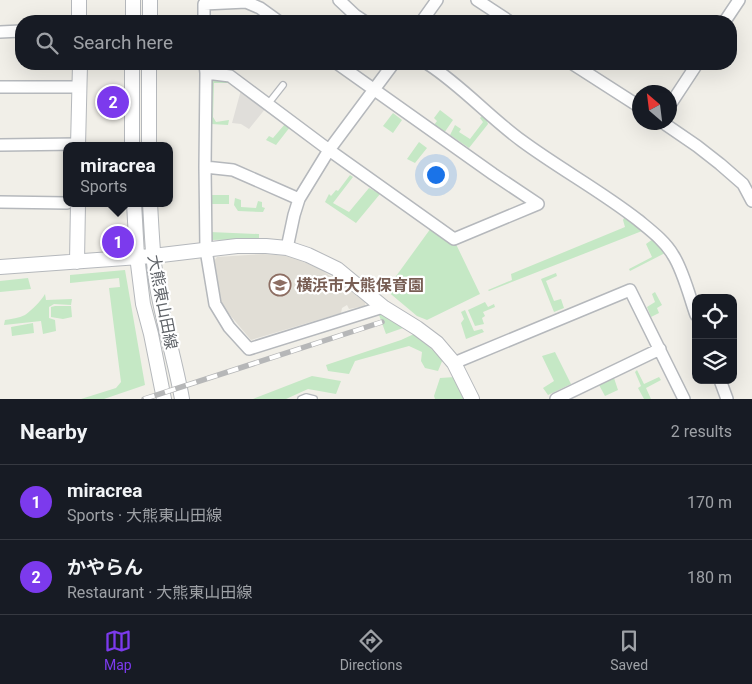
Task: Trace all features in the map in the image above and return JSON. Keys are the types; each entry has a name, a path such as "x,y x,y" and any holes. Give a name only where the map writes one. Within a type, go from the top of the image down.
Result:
{"street":[{"path":"79,0 79,15"},
{"path":"132,15 133,0"},
{"path":"150,0 150,15"},
{"path":"339,0 355,15"},
{"path":"426,15 437,0"},
{"path":"477,0 500,15"},
{"path":"729,15 740,0"},
{"path":"204,15 204,4 246,2 270,15"},
{"path":"0,32 15,31"},
{"path":"78,142 80,70"},
{"path":"132,70 132,142"},
{"path":"148,142 149,70"},
{"path":"206,70 206,250 215,304 229,327 249,348 383,307"},
{"path":"212,70 230,76 454,239 538,204 346,70"},
{"path":"287,248 299,199 330,150 389,70"},
{"path":"436,70 463,90 521,141 617,203 650,230 674,255 692,303"},
{"path":"582,70 632,102"},
{"path":"677,94 693,70"},
{"path":"0,87 80,87"},
{"path":"674,130 747,182 752,201"},
{"path":"0,145 63,145"},
{"path":"206,167 233,170 299,199"},
{"path":"0,202 63,203"},
{"path":"77,262 78,207"},
{"name":"大熊東山田線","path":"134,207 137,256 144,304 164,399"},
{"name":"大熊東山田線","path":"150,207 153,256 160,301 182,399"},
{"path":"0,267 153,256 237,246 287,248 337,268 383,307 437,342 454,363 472,399"},
{"path":"454,363 630,290 684,399"},
{"path":"556,399 660,349"},
{"path":"721,384 727,399"}],"lane":[{"path":"268,104 283,85"},
{"path":"301,399 306,396 314,399"}],"shaded area":[{"path":"241,90 266,108 249,129 241,124 232,123"},
{"name":"横浜市大熊保育園","path":"263,254 290,256 320,269 366,300 365,306 349,309 347,305 342,308 341,313 251,340 219,302 214,261 217,257"}],"green space":[{"path":"215,78 225,78 230,83 214,83 213,117 216,122 229,120 228,125 211,124 210,82"},
{"path":"440,110 453,120 444,133 434,125 437,121 434,118"},
{"path":"393,113 402,120 393,133 383,126"},
{"path":"482,116 486,118 488,124 469,148 450,135 455,125 461,129 459,132 470,139 483,122 480,118"},
{"path":"285,124 290,127 276,145 266,140 269,136 273,138"},
{"path":"419,142 427,148 415,163 407,159"},
{"path":"350,175 353,177 333,203 349,212 369,188 380,194 356,223 325,202 329,194 331,196 336,190 338,191"},
{"path":"211,195 229,195 229,204 211,204"},
{"path":"235,198 241,200 241,207 256,208 258,201 262,202 262,207 265,208 263,212 238,211 234,205"},
{"path":"625,216 638,224 642,231 488,290 512,280 511,274 625,227 623,220"},
{"path":"431,228 455,242 480,294 427,320 417,316 386,290"},
{"path":"210,232 259,234 259,239 210,240"},
{"path":"653,239 667,252 630,271 629,269 652,257 646,244"},
{"path":"125,270 145,385 104,399 81,399 116,388 121,382 109,288 120,287 119,278 70,283 70,275"},
{"path":"556,273 557,276 546,281 554,301 561,299 564,308 554,312 541,279"},
{"path":"28,278 31,289 0,292 0,281"},
{"path":"655,292 662,305 657,308 659,313 651,317 647,307 655,302 652,294"},
{"path":"45,294 46,300 72,299 71,305 54,304 49,307 49,318 55,320 56,331 43,334 41,321 4,325 5,320 25,315"},
{"path":"485,302 488,307 494,304 495,307 483,312 485,316 482,318 484,324 475,326 468,310"},
{"path":"71,306 72,317 63,319 51,317 51,307"},
{"path":"465,310 474,331 482,329 484,332 466,339 461,323 464,319 461,312"},
{"path":"385,313 403,328 386,334 379,315"},
{"path":"33,323 34,333 12,336 11,327"},
{"path":"414,334 443,359 438,371 425,368 421,361 422,352 409,346 355,361 349,374 328,371 326,365"},
{"path":"555,352 571,384 548,395 543,388 554,381 542,356"},
{"path":"637,370 644,384 659,377 661,380 646,388 651,399 644,399 638,388 641,386 635,372"},
{"path":"312,376 341,381 336,394 308,389 286,399 253,399"},
{"path":"455,377 466,399 435,399 434,396 440,378"},
{"path":"614,378 618,390 605,396 599,385"}],"railway":[{"path":"144,399 382,322"}],"place":[{"name":"かやらん","path":"113,102"},
{"name":"miracrea","path":"118,242"},
{"name":"横浜市大熊保育園","path":"280,285"}]}
